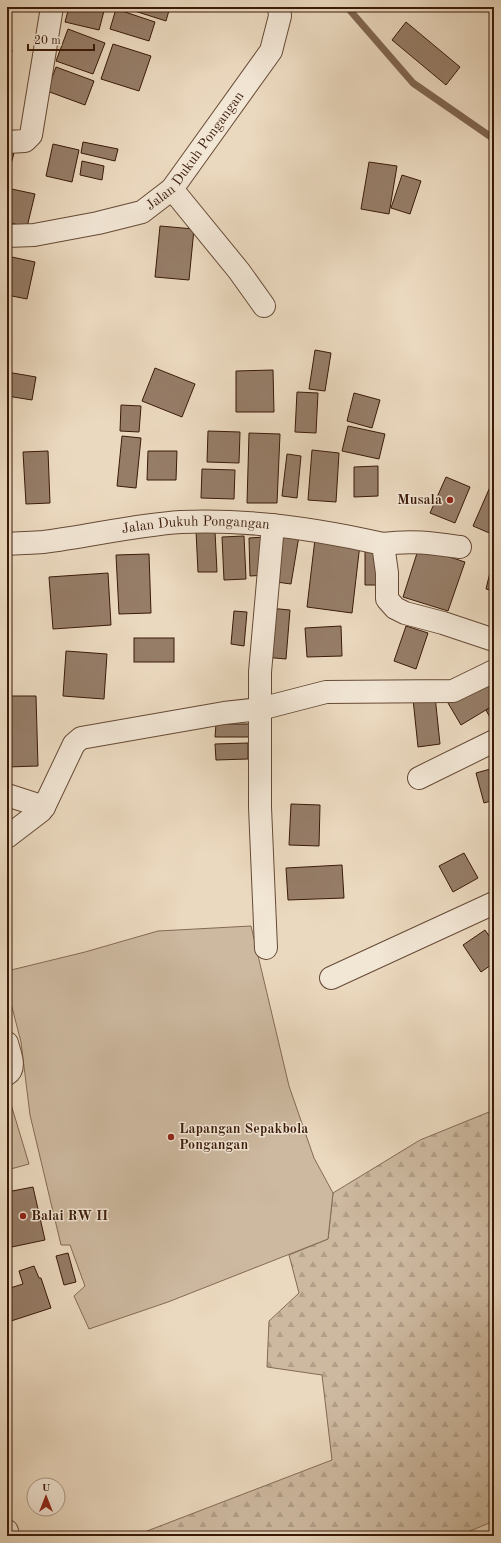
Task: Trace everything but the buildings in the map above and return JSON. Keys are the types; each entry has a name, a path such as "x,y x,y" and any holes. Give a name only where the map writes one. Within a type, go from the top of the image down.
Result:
{"street":[{"path":"7,142 25,141 31,135 52,7"},
{"name":"Jalan Dukuh Pongangan","path":"7,236 34,235 98,223 142,212 172,189 272,51 280,16 279,7"},
{"path":"172,189 239,271 264,306"},
{"name":"Jalan Dukuh Pongangan","path":"7,544 44,542 126,528 182,522 273,525 348,536 383,544 405,541 460,547"},
{"path":"266,948 260,807 260,672 273,525"},
{"path":"383,544 387,573 387,599 395,608 405,613 443,623 494,640"},
{"path":"7,837 41,811 44,807 74,744 81,738 260,708 326,692 452,691 494,671"},
{"path":"418,778 494,741"},
{"path":"7,795 44,807"},
{"path":"331,978 494,903"},
{"path":"7,1043 12,1068 11,1072 7,1074"},
{"path":"7,1531 8,1536"}],"green space":[{"name":"Lapangan Sepakbola Pongangan","path":"251,926 289,1086 314,1158 333,1193 328,1239 168,1302 89,1329 74,1296 85,1286 70,1245 61,1245 30,1115 21,1042 7,988 7,971 85,952 158,931"},
{"path":"7,1091 29,1164 7,1170"},
{"path":"494,1110 494,1521 458,1536 134,1536 332,1460 322,1375 267,1367 269,1321 299,1293 289,1255 328,1239 333,1193 420,1140"}],"waterway":[{"path":"347,7 413,83 494,139"}],"place":[{"name":"Musala","path":"450,500"},
{"name":"Lapangan Sepakbola Pongangan","path":"171,1137"},
{"name":"Balai RW II","path":"23,1216"}]}
